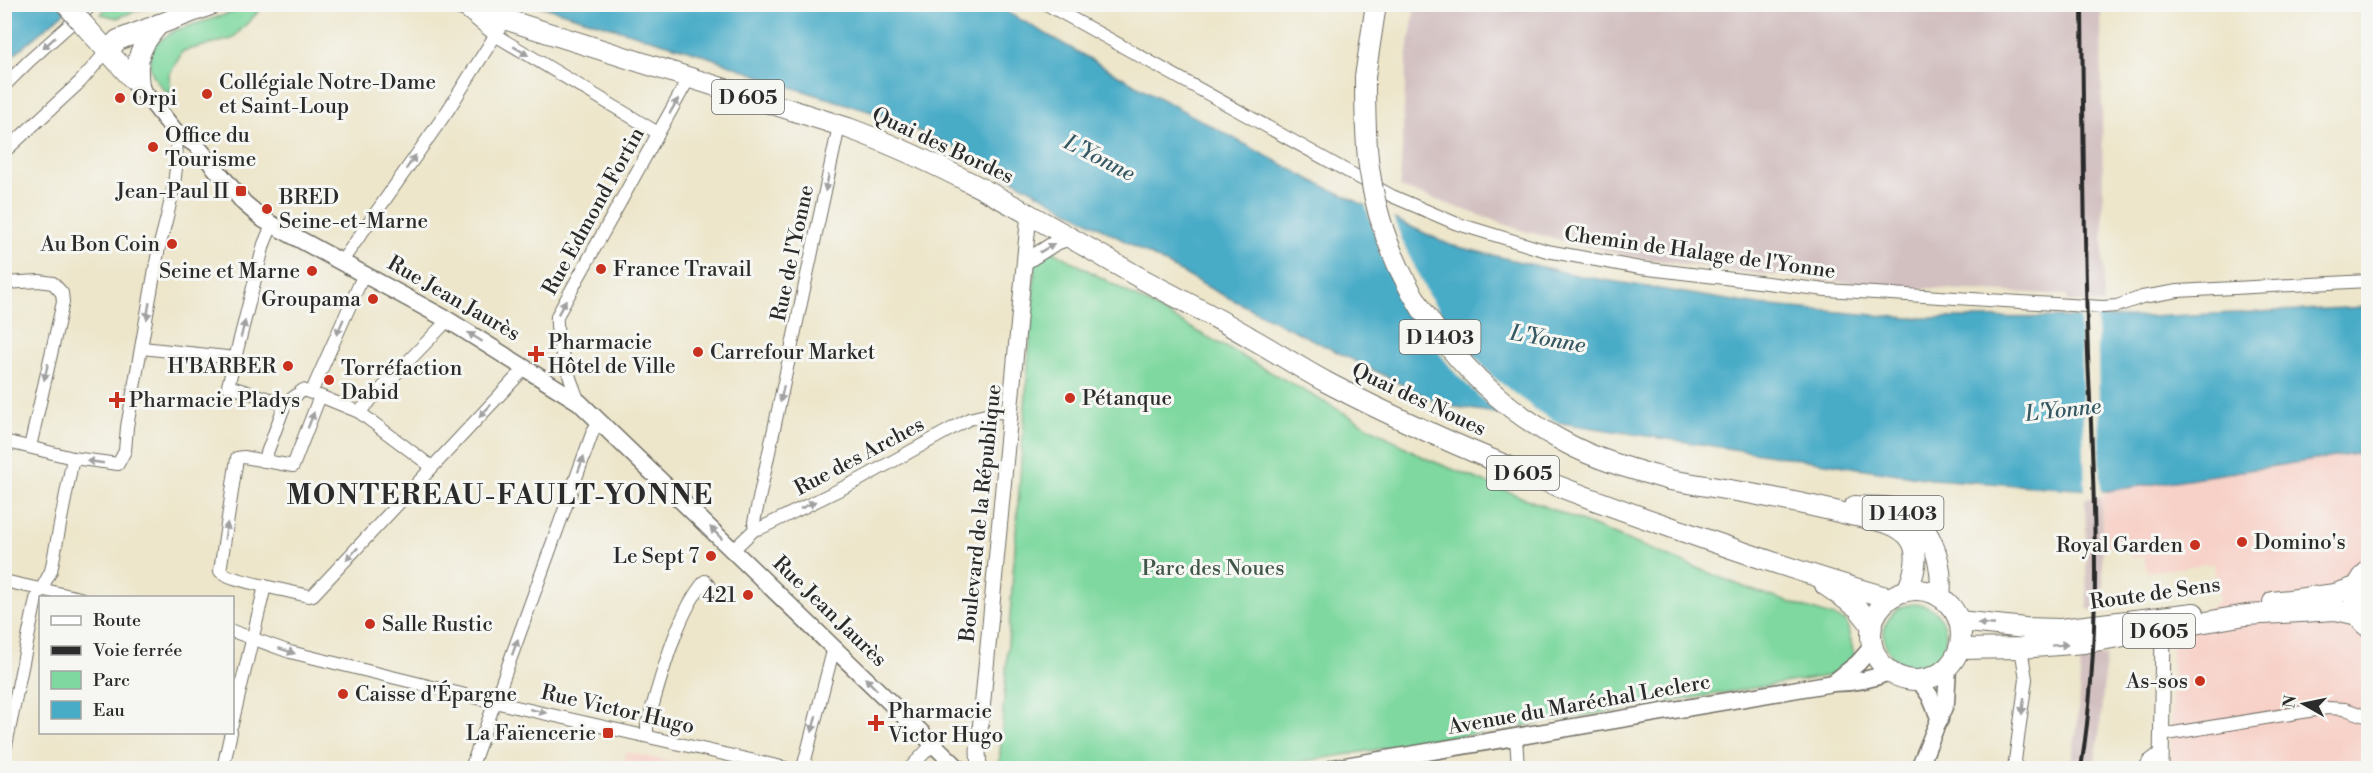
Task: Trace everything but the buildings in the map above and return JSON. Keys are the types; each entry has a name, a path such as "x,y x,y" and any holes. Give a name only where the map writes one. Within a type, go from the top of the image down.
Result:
{"main road":[{"name":"Rue Jean Jaurès","path":"66,4 139,86 174,130 203,152 244,203 272,225 448,320 579,402 958,768"},
{"path":"106,51 118,40 213,4"},
{"name":"D 1403","path":"1376,4 1365,76 1365,128 1369,169 1386,237 1402,274 1439,336 1478,380 1504,403 1568,444 1616,465 1670,480 1806,504 1893,525 1907,535 1917,552 1914,572 1898,594"},
{"name":"Quai des Bordes","path":"457,5 500,28 689,78 839,126 908,152 1029,213"},
{"path":"139,86 137,60 144,42 159,24"},
{"name":"Quai des Noues","path":"1029,213 1249,336 1324,381 1412,424 1513,469 1627,512 1813,577"},
{"name":"D 1403","path":"1806,504 1894,508 1916,520 1932,541 1942,579 1940,597"},
{"path":"2363,621 2355,606 2356,587 2368,571"},
{"name":"D 605","path":"1813,577 1898,594"},
{"name":"D 605","path":"1813,577 1858,608 1872,626"},
{"name":"Route de Sens","path":"1959,621 2025,628 2084,627 2335,594 2356,587"},
{"path":"1918,590 1940,597 1952,607 1959,621 1962,635 1959,649 1948,667 1930,678 1919,680 1898,677 1889,672 1882,665 1872,647 1872,626 1875,616 1898,594 1918,590"},
{"name":"Route de Sens","path":"1959,649 2084,644 2246,615 2336,610 2363,621"},
{"path":"1833,683 1858,663 1872,647"},
{"path":"1919,768 1946,702 1948,667"},
{"name":"Avenue du Maréchal Leclerc","path":"1333,768 1833,683 1868,680 1889,672"},
{"path":"1919,680 1930,696 1940,720"}],"street":[{"path":"4,86 93,4"},
{"name":"Chemin de Halage de l'Yonne","path":"1046,4 1392,196 1455,223 1547,251 1640,268 1826,290 2093,306 2117,306 2142,297 2178,291 2368,281"},
{"path":"342,261 448,110 500,28 658,133"},
{"path":"4,152 80,82 106,51"},
{"name":"Rue Edmond Fortin","path":"579,402 557,331 557,316 689,78"},
{"name":"Rue de l'Yonne","path":"754,529 839,126"},
{"path":"4,441 73,458 118,464 125,451 127,427 158,252 166,224 178,147 174,130"},
{"path":"177,158 184,154 203,152"},
{"name":"Boulevard de la République","path":"979,768 978,752 1029,213"},
{"path":"272,225 264,244 228,386 285,404"},
{"path":"1025,262 1055,243 1070,237"},
{"path":"364,274 315,394 293,466 244,457 236,463 220,571 223,575 309,596 313,595 525,368"},
{"path":"4,283 39,281 53,284 62,293 63,302 30,447"},
{"path":"359,412 448,320"},
{"path":"142,348 236,358"},
{"path":"264,461 285,404 303,390 359,412 432,467"},
{"name":"Rue des Arches","path":"733,550 754,529 859,480 969,419 998,412 1010,413"},
{"path":"471,768 599,422"},
{"path":"4,755 39,589 45,584 51,571 73,458"},
{"path":"4,581 75,596"},
{"path":"646,735 647,725 683,615 693,594 705,581 717,595"},
{"path":"234,716 264,585"},
{"path":"2160,768 2163,631"},
{"name":"Rue Victor Hugo","path":"234,632 290,652 494,702 786,768"},
{"path":"803,768 834,647"},
{"path":"2014,768 2026,679 2021,648"},
{"path":"2161,735 2327,708 2345,709 2368,717"},
{"path":"223,768 231,734"},
{"path":"1516,738 1518,768"},
{"path":"910,768 932,745"},
{"path":"2145,768 2149,761 2161,752"}],"shaded area":[{"path":"1415,5 2101,5 2104,304 2067,301 2067,295 1883,286 1739,272 1628,256 1524,231 1400,187 1406,66"},
{"path":"2368,452 2368,768 2171,768 2172,636 2219,601 2214,563 2147,572 2144,556 2132,558 2130,545 2103,548 2101,498 2107,491 2130,486"},
{"path":"2085,498 2101,498 2104,610 2090,610 2087,607"},
{"path":"2106,655 2094,768 2070,768 2077,727 2081,659"},
{"path":"626,752 700,768 624,768"}],"green space":[{"path":"108,5 152,5 117,18 101,14"},
{"path":"247,8 260,10 232,39 183,51 169,75 172,98 153,75 150,63 151,46 176,30"},
{"name":"Parc des Noues","path":"1037,242 1425,458 1749,589 1846,621 1858,671 1264,768 999,768"},
{"path":"1909,604 1921,604 1937,613 1944,623 1946,635 1944,647 1937,657 1921,666 1909,666 1898,661 1889,652 1884,641 1884,629 1889,618 1898,609"}],"water":[{"path":"5,5 73,5 5,62"},
{"name":"L'Yonne","path":"537,5 995,5 1143,89 1313,181 1450,245 1580,276 1759,305 1909,318 2148,317 2368,307 2368,452 2107,491 1931,479 1443,405 1217,292 952,146 885,116 781,84 701,54"}],"pier":[{"path":"1364,201 1392,214 1428,295 1461,341 1492,376 1539,412 1566,427 1506,418 1487,404 1456,374 1425,335 1405,304 1386,267"},
{"path":"2080,314 2097,314 2101,494 2085,493"}],"railway":[{"path":"2081,768 2092,665 2095,562 2088,355 2082,4"}],"place":[{"name":"Collégiale Notre-Dame et Saint-Loup","path":"207,94"},
{"name":"Orpi","path":"120,98"},
{"name":"Office du Tourisme","path":"153,147"},
{"name":"Jean-Paul II","path":"241,191"},
{"name":"BRED Seine-et-Marne","path":"267,209"},
{"name":"Au Bon Coin","path":"172,244"},
{"name":"France Travail","path":"601,269"},
{"name":"Seine et Marne","path":"312,271"},
{"name":"Groupama","path":"373,299"},
{"name":"Carrefour Market","path":"698,352"},
{"name":"Pharmacie Hôtel de Ville","path":"536,354"},
{"name":"H'BARBER","path":"288,366"},
{"name":"Torréfaction Dabid","path":"329,380"},
{"name":"Pétanque","path":"1070,398"},
{"name":"Pharmacie Pladys","path":"117,400"},
{"name":"Domino's","path":"2242,542"},
{"name":"Royal Garden","path":"2195,545"},
{"name":"Le Sept 7","path":"711,556"},
{"name":"421","path":"748,595"},
{"name":"Salle Rustic","path":"370,624"},
{"name":"As-sos","path":"2200,681"},
{"name":"Caisse d'Épargne","path":"343,694"},
{"name":"Pharmacie Victor Hugo","path":"876,723"},
{"name":"La Faïencerie","path":"608,733"}],"district":[{"name":"MONTEREAU-FAULT-YONNE","path":"500,495"}]}
